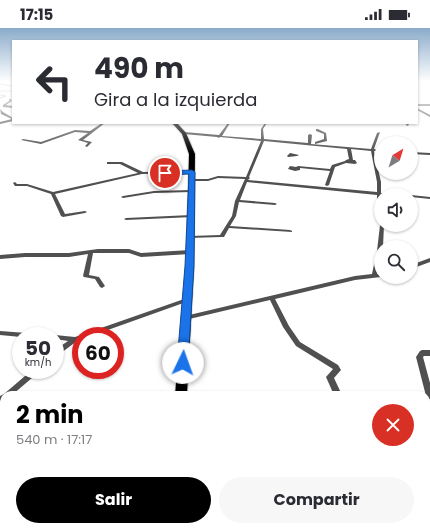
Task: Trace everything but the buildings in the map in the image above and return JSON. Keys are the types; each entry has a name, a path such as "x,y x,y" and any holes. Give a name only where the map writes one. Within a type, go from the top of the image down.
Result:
{"main road":[{"path":"175,124 184,133 192,154 190,252 181,391"}],"street":[{"path":"0,110 12,119"},
{"path":"418,110 430,116"},
{"path":"0,123 12,119"},
{"path":"88,146 90,142 80,140 102,124"},
{"path":"219,137 228,124"},
{"path":"190,237 222,236 237,211 237,201 263,141 262,129 265,124"},
{"path":"184,133 295,144 320,143 326,140 325,134 316,130"},
{"path":"23,140 42,143 75,131 90,132"},
{"path":"374,155 372,150 380,132"},
{"path":"309,144 310,135"},
{"path":"295,144 293,155 296,167 331,170"},
{"path":"309,144 372,150"},
{"path":"326,185 331,170 335,165 349,161 349,148"},
{"path":"418,153 430,154"},
{"path":"108,163 124,164 142,174"},
{"path":"14,183 16,185 27,185 52,193 69,188 142,174 192,176 208,180 218,177 247,179 374,193"},
{"path":"123,197 158,191 191,191"},
{"path":"52,193 63,216 86,212"},
{"path":"418,197 430,198"},
{"path":"237,201 275,204"},
{"path":"126,219 191,216"},
{"path":"228,227 290,231"},
{"path":"0,257 26,255 69,255 91,252 129,251 141,255 190,252"},
{"path":"91,252 86,276 97,278 102,286"},
{"path":"418,264 430,260"},
{"path":"185,318 355,278 374,276"},
{"path":"272,298 286,327 298,344 336,367 337,370 330,377 336,391"},
{"path":"109,327 187,300"},
{"path":"0,333 12,334"},
{"path":"428,382 419,357 422,352 430,353"},
{"path":"11,391 26,379"}],"route":[{"path":"165,173 192,172 190,266 185,318 183,363"}]}
